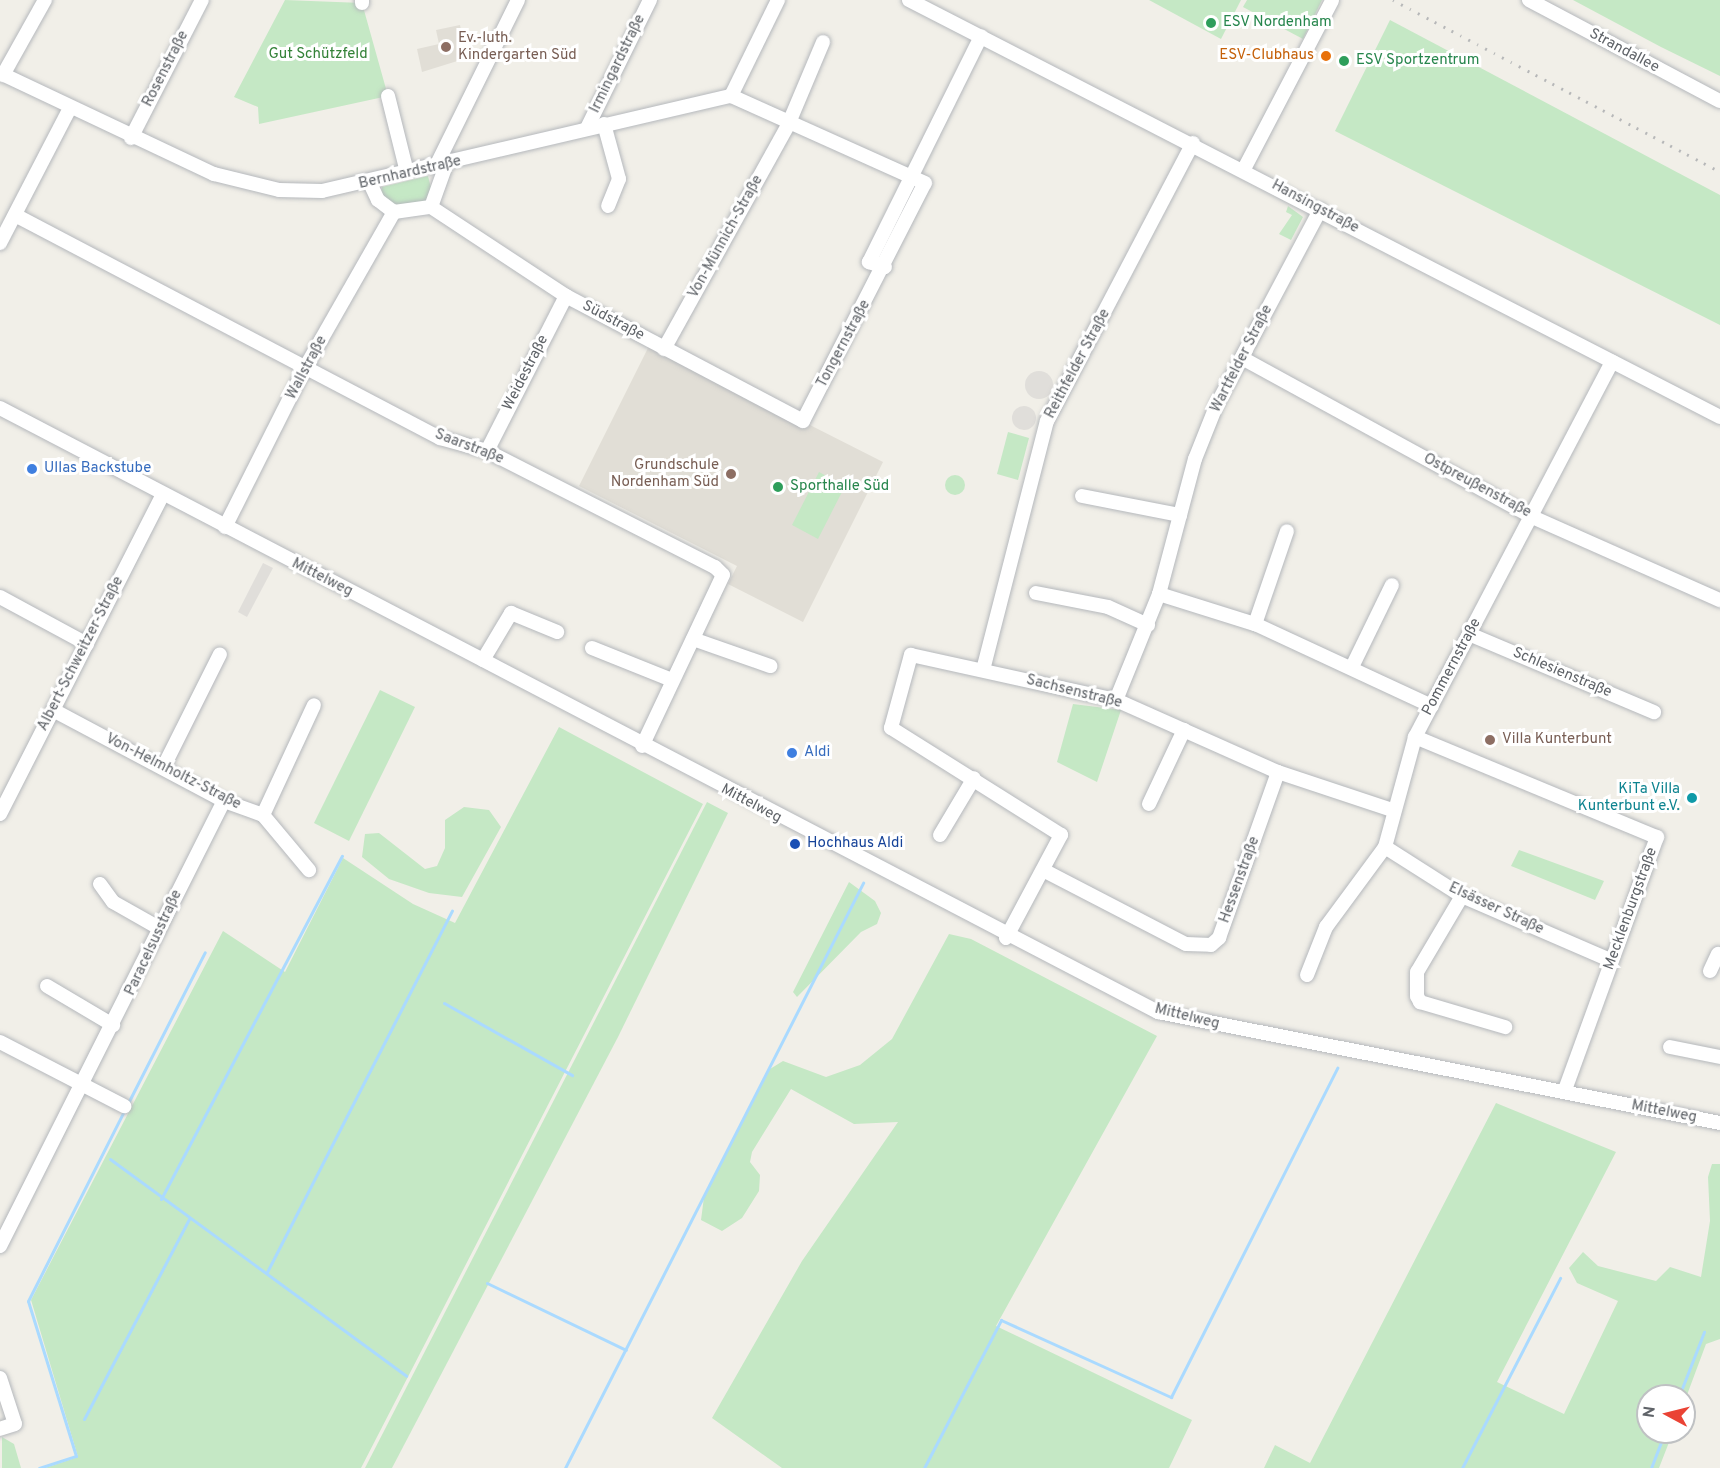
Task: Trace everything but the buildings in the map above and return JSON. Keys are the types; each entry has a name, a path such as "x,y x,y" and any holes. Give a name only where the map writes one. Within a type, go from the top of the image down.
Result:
{"street":[{"path":"2,74 45,0"},
{"name":"Rosenstraße","path":"130,138 202,0"},
{"path":"370,183 378,200 394,212 431,207 442,164 518,0"},
{"name":"Irmingardstraße","path":"587,128 650,0"},
{"path":"778,0 731,96 788,125 910,178"},
{"name":"Hansingstraße","path":"909,0 1194,143 1720,417"},
{"name":"Strandallee","path":"1529,0 1720,101"},
{"path":"1244,169 1332,1"},
{"name":"Tongernstraße","path":"803,421 885,267 869,262 981,36"},
{"name":"Von-Münnich-Straße","path":"664,349 788,125 823,42"},
{"name":"Bernhardstraße","path":"2,74 69,110 214,174 279,190 370,183 587,128 731,96"},
{"path":"387,96 407,172"},
{"path":"0,243 69,110"},
{"path":"604,124 619,178 608,206"},
{"name":"Reithfelder Straße","path":"983,670 1047,421 1194,143"},
{"name":"Südstraße","path":"431,207 566,296 803,421"},
{"name":"Wartfelder Straße","path":"1116,700 1159,594 1195,459 1242,358 1320,210"},
{"name":"Wallstraße","path":"225,527 305,368 394,212"},
{"name":"Saarstraße","path":"15,215 440,438 487,451 715,567 723,575 642,746"},
{"name":"Weidestraße","path":"487,451 566,296"},
{"name":"Ostpreußenstraße","path":"1242,358 1530,516 1720,600"},
{"name":"Pommernstraße","path":"1307,975 1326,927 1385,847 1392,810 1415,737 1612,361"},
{"name":"Mittelweg","path":"0,408 483,660 1006,938 1158,1012 1720,1123"},
{"name":"Albert-Schweitzer-Straße","path":"0,814 163,494"},
{"path":"1082,496 1180,515"},
{"path":"1255,624 1287,531"},
{"path":"1352,666 1392,585"},
{"path":"1036,593 1108,608 1148,625"},
{"path":"1159,594 1255,624 1352,666 1432,706"},
{"path":"0,597 87,644"},
{"path":"483,660 511,613 556,632"},
{"name":"Schlesienstraße","path":"1469,634 1654,712"},
{"path":"693,639 770,666"},
{"path":"592,648 672,680"},
{"path":"163,768 220,654"},
{"name":"Sachsenstraße","path":"1006,938 1061,835 974,778 891,728 911,655 1116,700 1278,772 1392,810"},
{"path":"309,870 263,815 314,705"},
{"name":"Von-Helmholtz-Straße","path":"52,710 224,801 263,815"},
{"path":"1149,804 1184,730"},
{"name":"Mecklenburgstraße","path":"1415,737 1657,837 1564,1092"},
{"name":"Hessenstraße","path":"1043,870 1186,944 1211,945 1219,938 1278,772"},
{"path":"940,835 974,778"},
{"name":"Paracelsusstraße","path":"0,1246 84,1086 159,928 224,801"},
{"name":"Elsässer Straße","path":"1385,847 1462,896 1612,961"},
{"path":"100,884 113,902 159,928"},
{"path":"1462,896 1417,972 1417,996 1420,1002 1505,1027"},
{"path":"1710,971 1719,952"},
{"path":"47,986 113,1025"},
{"path":"0,1042 124,1107"},
{"path":"1670,1047 1720,1057"},
{"path":"0,1378 15,1424 0,1429"}],"shaded area":[{"name":"Ev.-luth. Kindergarten Süd","path":"460,25 467,58 422,72 417,49 439,44 436,30"},
{"name":"Grundschule Nordenham Süd","path":"650,344 883,462 803,622 728,584 737,566 579,486"},
{"path":"1039,371 1049,375 1053,385 1049,395 1039,399 1029,395 1025,385 1029,375"},
{"path":"1024,406 1033,409 1036,418 1033,427 1024,430 1015,427 1012,418 1015,409"},
{"path":"263,563 273,568 247,617 238,612"}],"green space":[{"name":"Gut Schützfeld","path":"285,0 362,3 388,96 259,124 258,107 234,97"},
{"name":"ESV Nordenham","path":"1149,0 1241,0 1221,39"},
{"path":"1247,0 1322,0 1303,39 1243,7"},
{"path":"1573,0 1720,0 1720,76 1661,47"},
{"path":"1390,20 1720,195 1720,325 1335,131"},
{"path":"428,176 431,188 425,202 392,206 381,194 382,187"},
{"path":"1288,206 1303,217 1291,240 1279,234 1292,215 1286,212"},
{"path":"1008,432 1029,438 1018,480 997,474"},
{"path":"819,472 845,486 818,539 792,525"},
{"path":"951,475 959,475 965,481 965,489 959,495 951,495 945,489 945,481"},
{"path":"380,690 415,707 349,841 314,823"},
{"path":"1073,704 1121,710 1097,782 1057,762"},
{"path":"559,727 703,804 361,1468 45,1468 78,1457 31,1300 223,931 285,972 343,858 413,904 455,923"},
{"path":"707,802 728,813 618,1037 392,1468 365,1468"},
{"path":"464,807 489,810 501,827 462,897 429,893 389,879 362,857 365,834 379,833 425,869 437,866 445,848 445,820"},
{"path":"1519,850 1604,881 1595,900 1511,866"},
{"path":"849,882 875,901 881,913 877,924 861,932 797,997 793,992"},
{"path":"949,934 971,939 1157,1036 996,1326 1192,1420 1169,1468 782,1468 712,1418 802,1261 898,1122 854,1124 791,1089 752,1152 750,1162 760,1175 759,1191 742,1218 722,1231 701,1220 704,1197 770,1069 783,1061 826,1077 860,1065 892,1039"},
{"path":"1496,1103 1616,1152 1497,1382 1564,1414 1618,1301 1577,1283 1569,1268 1583,1252 1598,1266 1656,1281 1670,1267 1701,1277 1710,1221 1708,1177 1712,1164 1720,1164 1720,1339 1706,1344 1691,1384 1636,1384 1636,1444 1668,1444 1659,1468 1264,1468 1275,1445 1310,1463"},
{"path":"2,1437 14,1444 21,1468 2,1468"}],"waterway":[{"path":"161,1199 342,856"},
{"path":"565,1468 863,883"},
{"path":"267,1272 452,911"},
{"path":"128,1103 205,952"},
{"path":"444,1003 572,1075"},
{"path":"924,1468 1001,1320 1171,1397 1337,1068"},
{"path":"39,1468 76,1456 28,1301 125,1109"},
{"path":"110,1159 406,1376"},
{"path":"84,1419 189,1219"},
{"path":"1462,1468 1560,1278"},
{"path":"487,1283 626,1350"},
{"path":"1684,1384 1704,1332"},
{"path":"1651,1468 1660,1444"}],"railway":[{"path":"1393,0 1720,172"}],"place":[{"name":"ESV Nordenham","path":"1211,23"},
{"name":"Ev.-luth. Kindergarten Süd","path":"446,47"},
{"name":"ESV-Clubhaus","path":"1326,56"},
{"name":"ESV Sportzentrum","path":"1344,61"},
{"name":"Ullas Backstube","path":"32,469"},
{"name":"Grundschule Nordenham Süd","path":"731,474"},
{"name":"Sporthalle Süd","path":"778,487"},
{"name":"Villa Kunterbunt","path":"1490,740"},
{"name":"Aldi","path":"792,753"},
{"name":"KiTa Villa Kunterbunt e.V.","path":"1692,798"},
{"name":"Hochhaus Aldi","path":"795,844"}]}
